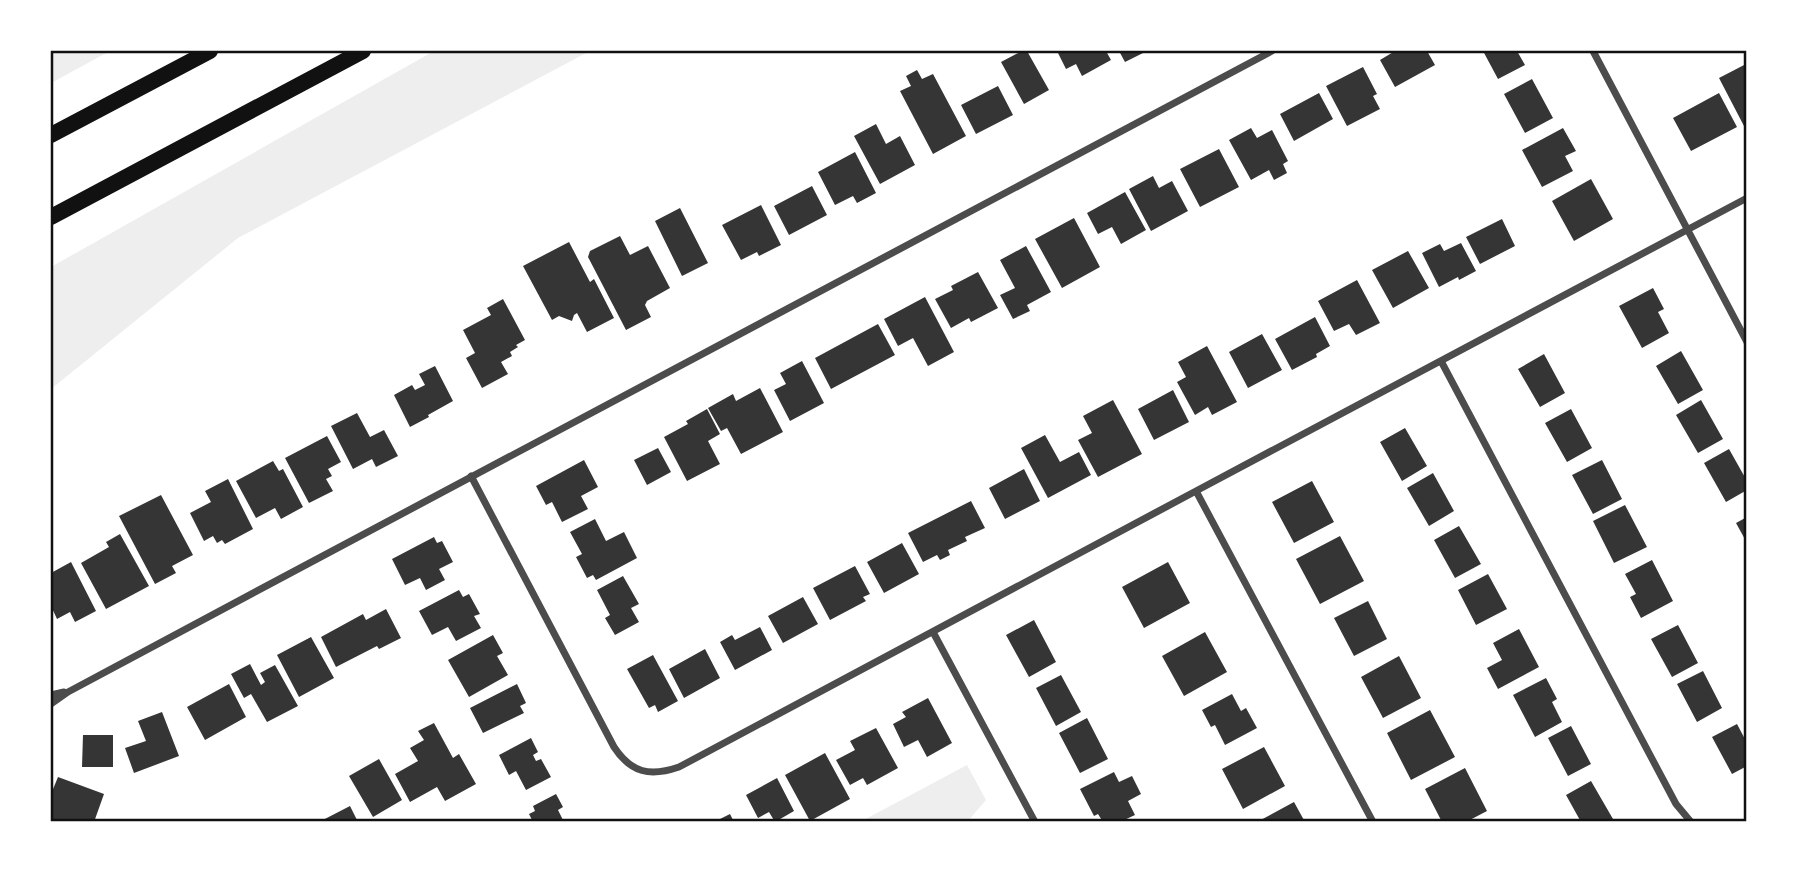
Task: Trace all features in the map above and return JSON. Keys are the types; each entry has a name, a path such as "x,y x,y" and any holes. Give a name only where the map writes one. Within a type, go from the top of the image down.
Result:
{"main road":[{"path":"51,135 210,51"},
{"path":"51,217 363,51"}],"street":[{"path":"51,705 68,692 471,476 1272,51"},
{"path":"1592,51 1747,342"},
{"path":"471,476 620,757 638,770 665,772 679,768 1747,198"},
{"path":"1441,360 1676,804 1691,822"},
{"path":"1196,491 1373,822"},
{"path":"933,632 1035,822"},
{"path":"51,695 68,692"}],"shaded area":[{"path":"51,51 110,51 51,83"},
{"path":"434,51 590,51 238,238 51,389 51,267"},
{"path":"967,765 986,800 967,822 860,822"}],"building":[{"path":"1027,51 1049,90 1024,104 1001,62"},
{"path":"1057,51 1106,51 1111,60 1082,76 1076,64 1066,69"},
{"path":"1119,51 1147,51 1125,62"},
{"path":"1395,51 1427,51 1435,65 1395,87 1380,60"},
{"path":"1483,51 1517,51 1525,65 1498,79"},
{"path":"1746,64 1747,127 1745,128 1719,78"},
{"path":"1363,67 1377,94 1373,96 1380,109 1347,126 1326,86"},
{"path":"917,70 922,79 933,74 966,136 933,154 900,91 911,86 906,76"},
{"path":"1532,79 1553,118 1525,133 1504,94"},
{"path":"998,86 1013,115 976,134 961,105"},
{"path":"1319,93 1333,119 1294,141 1280,114"},
{"path":"1719,93 1737,127 1691,151 1673,118"},
{"path":"876,124 886,144 900,136 915,165 880,184 854,136"},
{"path":"1251,128 1257,138 1272,130 1288,161 1283,164 1287,173 1274,180 1269,170 1251,180 1229,140"},
{"path":"1563,128 1576,151 1565,156 1573,171 1542,187 1522,150"},
{"path":"1219,149 1239,187 1200,207 1180,169"},
{"path":"855,152 876,193 857,203 853,196 835,205 818,172"},
{"path":"1153,176 1159,188 1172,181 1188,211 1151,231 1129,189"},
{"path":"1591,179 1613,219 1574,241 1552,201"},
{"path":"812,186 827,215 789,235 774,206"},
{"path":"1125,192 1146,230 1121,244 1112,227 1098,234 1087,213"},
{"path":"761,205 781,245 759,256 757,252 741,260 722,225"},
{"path":"680,208 708,263 682,276 655,221"},
{"path":"1074,218 1100,267 1062,288 1035,239"},
{"path":"1502,219 1515,246 1480,264 1466,237"},
{"path":"620,236 630,255 648,246 670,288 647,301 645,305 651,317 626,330 588,257 590,251"},
{"path":"569,242 590,282 594,279 614,318 587,332 577,313 572,321 559,316 552,320 523,266"},
{"path":"1461,243 1476,271 1439,287 1422,253 1440,244 1444,251"},
{"path":"1026,246 1051,292 1027,305 1030,311 1013,319 1000,295 1015,288 1000,260"},
{"path":"1408,251 1429,288 1393,308 1372,270"},
{"path":"978,272 998,308 971,322 969,318 951,328 935,299 953,290 951,286"},
{"path":"1357,280 1380,323 1356,335 1349,324 1334,331 1318,301"},
{"path":"1653,288 1664,309 1658,312 1669,333 1642,348 1619,306"},
{"path":"925,297 954,352 928,366 913,338 898,346 884,319"},
{"path":"503,299 525,340 510,352 512,356 501,362 508,374 482,388 466,358 475,353 463,330 491,315 487,308"},
{"path":"1315,317 1330,346 1316,354 1317,357 1292,370 1275,339"},
{"path":"878,324 895,355 831,389 815,358"},
{"path":"1262,334 1282,370 1248,388 1229,352"},
{"path":"1207,346 1237,402 1212,415 1208,407 1195,415 1177,382 1186,377 1178,362"},
{"path":"1681,351 1703,390 1678,404 1656,366"},
{"path":"1544,354 1565,393 1540,407 1518,369"},
{"path":"802,361 824,403 790,421 774,390 786,384 780,373"},
{"path":"435,366 453,401 410,427 394,395 412,385 415,390 425,385 419,374"},
{"path":"760,388 783,432 741,454 727,428 721,431 708,408 733,394 736,401"},
{"path":"1173,390 1189,422 1154,440 1138,409"},
{"path":"1113,400 1142,454 1098,477 1078,440 1092,433 1083,416"},
{"path":"1701,400 1723,439 1698,453 1676,415"},
{"path":"707,409 720,434 708,441 720,464 687,481 664,437 688,424 686,421"},
{"path":"1571,409 1592,448 1567,462 1545,423"},
{"path":"357,413 370,437 384,430 398,456 376,467 372,459 353,469 331,426"},
{"path":"1405,428 1427,466 1402,481 1380,442"},
{"path":"1045,435 1060,462 1079,452 1091,475 1048,498 1021,448"},
{"path":"327,436 341,462 328,469 332,476 326,479 333,491 309,503 285,458"},
{"path":"658,448 671,472 647,485 634,460"},
{"path":"1729,449 1747,481 1747,490 1726,502 1704,463"},
{"path":"584,460 598,487 581,496 588,509 562,522 552,502 546,505 536,486"},
{"path":"1602,460 1622,499 1593,514 1572,475"},
{"path":"273,461 279,471 283,469 303,507 281,519 275,508 256,518 236,481"},
{"path":"1024,469 1040,501 1005,519 989,488"},
{"path":"1433,473 1454,511 1429,526 1407,488"},
{"path":"228,479 253,529 225,544 222,540 217,543 213,536 204,541 190,513 211,502 205,491"},
{"path":"1312,481 1334,522 1294,543 1272,502"},
{"path":"161,495 193,555 172,566 176,573 155,584 119,516"},
{"path":"971,501 985,528 965,537 967,541 948,550 950,555 940,560 937,555 923,562 908,533"},
{"path":"1625,505 1647,547 1614,563 1593,521"},
{"path":"1747,517 1747,543 1736,523"},
{"path":"595,519 606,541 624,532 637,558 596,580 593,575 587,578 576,557 582,554 570,532"},
{"path":"1459,526 1481,564 1455,578 1434,540"},
{"path":"120,534 149,586 106,609 81,563 109,547 106,542"},
{"path":"1340,536 1364,581 1320,604 1296,559"},
{"path":"434,537 437,543 442,541 453,562 439,569 445,580 426,590 420,578 405,585 392,559"},
{"path":"902,543 919,574 884,593 867,562"},
{"path":"1652,560 1673,601 1641,618 1630,597 1636,594 1625,574"},
{"path":"71,562 96,611 75,622 70,612 57,619 51,606 51,573"},
{"path":"1168,562 1190,603 1144,628 1122,587"},
{"path":"855,566 870,594 863,597 866,601 830,620 813,588"},
{"path":"1488,574 1507,609 1476,625 1458,590"},
{"path":"623,576 639,604 631,608 639,622 615,635 605,618 610,615 597,590"},
{"path":"459,590 463,597 469,594 480,614 474,616 481,628 456,641 448,627 432,635 419,611"},
{"path":"803,597 818,624 783,643 768,616"},
{"path":"1368,601 1387,639 1354,656 1334,618"},
{"path":"386,609 401,638 379,649 377,646 336,667 321,637 363,614 366,620"},
{"path":"1034,620 1056,662 1029,677 1006,635"},
{"path":"1678,625 1698,663 1672,677 1651,639"},
{"path":"760,627 772,650 735,670 720,642 732,635 735,640"},
{"path":"1519,629 1539,667 1498,689 1487,668 1502,660 1493,643"},
{"path":"1205,632 1227,672 1184,696 1162,656"},
{"path":"493,635 503,653 497,656 508,675 469,697 448,660"},
{"path":"311,637 334,678 299,697 277,655"},
{"path":"705,649 720,678 684,698 669,669"},
{"path":"653,655 678,701 658,712 655,705 649,708 627,669"},
{"path":"1399,656 1421,698 1383,718 1361,677"},
{"path":"250,664 261,685 265,682 260,673 275,665 298,706 267,722 251,694 244,698 231,674"},
{"path":"1703,671 1722,708 1697,722 1677,684"},
{"path":"1061,675 1081,712 1056,726 1036,688"},
{"path":"1546,678 1557,699 1552,702 1562,722 1535,737 1513,695"},
{"path":"229,684 246,717 205,740 187,707"},
{"path":"517,684 526,703 520,706 524,713 483,733 470,708"},
{"path":"1232,694 1241,711 1246,708 1257,728 1225,745 1215,725 1211,727 1202,710"},
{"path":"928,698 952,743 927,757 918,740 904,747 893,724 906,717 902,712"},
{"path":"1430,710 1455,757 1411,780 1387,733"},
{"path":"162,712 179,756 134,773 125,748 146,741 138,721"},
{"path":"1087,718 1108,759 1080,773 1059,733"},
{"path":"434,723 453,758 459,754 476,784 445,801 437,787 410,802 395,774 418,761 410,748 424,740 418,731"},
{"path":"1737,724 1747,743 1747,766 1732,774 1712,737"},
{"path":"1571,726 1591,764 1568,776 1548,738"},
{"path":"876,728 898,768 867,785 863,778 850,785 836,760 855,750 850,741"},
{"path":"83,735 113,735 113,767 82,767"},
{"path":"531,738 538,752 533,755 536,761 541,759 551,777 526,790 516,771 509,775 499,755"},
{"path":"1264,747 1285,786 1243,809 1222,769"},
{"path":"825,753 850,799 810,821 785,775"},
{"path":"379,759 402,800 373,817 349,776"},
{"path":"1465,768 1487,811 1466,822 1442,822 1425,789"},
{"path":"1114,772 1119,782 1132,776 1141,794 1128,801 1135,815 1120,822 1103,822 1098,814 1094,816 1080,789"},
{"path":"58,777 104,794 94,822 51,822 51,794"},
{"path":"777,778 794,811 775,822 769,812 758,818 746,795"},
{"path":"1591,781 1613,819 1607,822 1581,822 1566,795"},
{"path":"556,794 563,807 558,810 564,822 533,822 529,814 535,811 533,806"},
{"path":"1294,802 1305,822 1257,822"},
{"path":"350,806 358,822 319,822"},
{"path":"730,814 734,822 714,822"}]}
